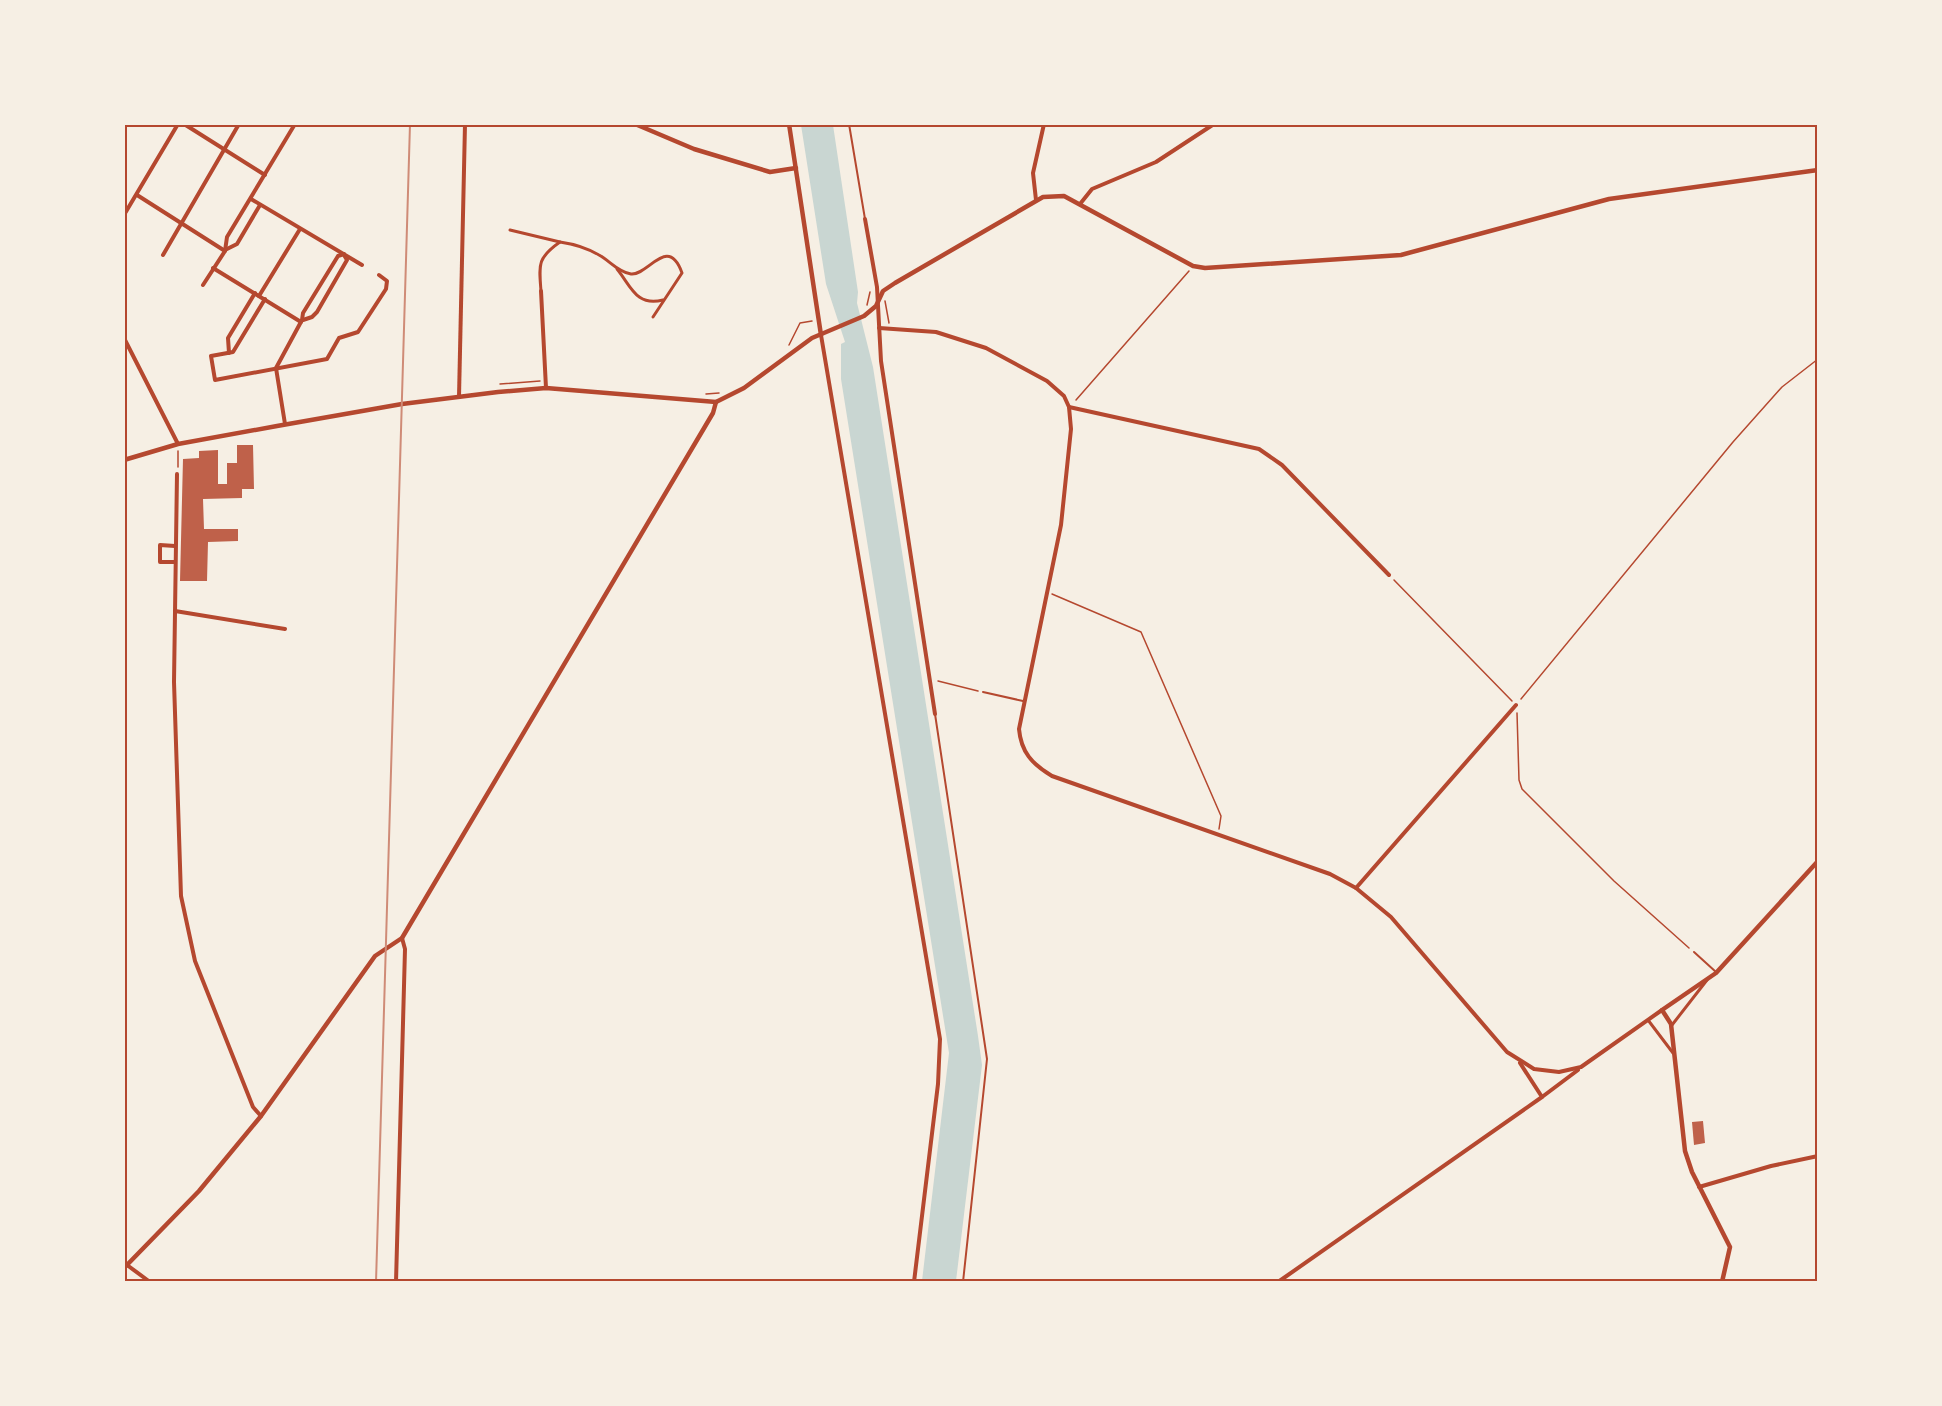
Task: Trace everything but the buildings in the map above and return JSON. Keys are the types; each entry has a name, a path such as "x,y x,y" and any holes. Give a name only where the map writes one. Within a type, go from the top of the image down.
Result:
{"street":[{"path":"124,215 178,124"},
{"path":"184,124 265,175"},
{"path":"163,255 238,124"},
{"path":"203,285 225,250 227,237 295,124"},
{"path":"459,397 465,124"},
{"path":"635,124 694,148 770,172 796,168"},
{"path":"789,124 821,335 940,1039 938,1084 914,1281"},
{"path":"1036,200 1033,173 1044,124"},
{"path":"1080,204 1092,189 1155,162 1214,124"},
{"path":"124,459 178,444 285,424 459,397 546,388 716,402 744,388 821,335 864,316 876,306 879,296 896,283 1036,200 1064,196 1193,266 1217,268 1401,255 1609,199 1818,170"},
{"path":"137,195 225,250"},
{"path":"251,199 362,265"},
{"path":"225,250 237,244 260,205"},
{"path":"865,219 877,287 876,306 881,361 935,714"},
{"path":"229,352 228,338 300,229"},
{"path":"510,230 589,250 616,268 638,274 658,258 670,258 682,273 653,317"},
{"path":"546,388 540,265 543,255 560,242"},
{"path":"285,424 276,368 302,321 303,313 338,256 344,254"},
{"path":"302,321 317,312 347,260 344,254"},
{"path":"213,268 302,321"},
{"path":"616,268 640,300 650,302 665,299"},
{"path":"264,299 233,352 211,356 215,380 327,359 339,338 358,332 386,289 387,281 379,275"},
{"path":"879,328 936,332 986,348 1047,381 1064,396 1069,407 1071,429 1068,468 1048,593 1023,701 1019,729 1020,741 1027,757 1052,776 1330,874 1356,888 1391,917 1507,1052 1534,1069 1559,1072 1581,1067"},
{"path":"124,338 178,444"},
{"path":"150,1281 125,1266 199,1191 261,1116 375,956 402,938 712,413 716,402"},
{"path":"1069,407 1247,446 1269,455 1389,575"},
{"path":"177,474 174,682 181,896 195,961 254,1107 261,1116"},
{"path":"175,546 160,545 160,562 175,562"},
{"path":"175,610 285,629"},
{"path":"1356,888 1516,705"},
{"path":"1278,1281 1716,973 1818,861"},
{"path":"396,1281 404,1020 405,949 402,938"},
{"path":"1671,1026 1707,980"},
{"path":"1662,1010 1671,1026 1672,1053 1686,1151 1700,1187 1730,1247 1722,1281"},
{"path":"1648,1020 1672,1053"},
{"path":"1519,1061 1542,1097"},
{"path":"1700,1187 1737,1175 1818,1156"}],"lane":[{"path":"849,124 865,219"},
{"path":"983,692 1023,701"},
{"path":"935,714 987,1059 963,1281"},
{"path":"1694,952 1716,973"}],"path":[{"path":"1076,400 1193,266"},
{"path":"862,310 868,302 870,292 877,287"},
{"path":"885,298 889,321"},
{"path":"786,351 800,323 812,321"},
{"path":"1694,952 1614,881 1522,789 1519,780 1516,705 1733,442 1782,387 1818,359"},
{"path":"495,385 545,382"},
{"path":"705,394 725,392"},
{"path":"177,474 178,451"},
{"path":"1389,575 1516,705"},
{"path":"1048,593 1140,632 1221,816 1218,833"},
{"path":"938,681 983,692"}],"shaded area":[{"path":"801,125 833,125 858,292 857,303 873,367 982,1065 956,1281 922,1281 949,1053 841,379 841,344 845,342 826,284"}],"railway":[{"path":"376,1282 410,124"}]}
